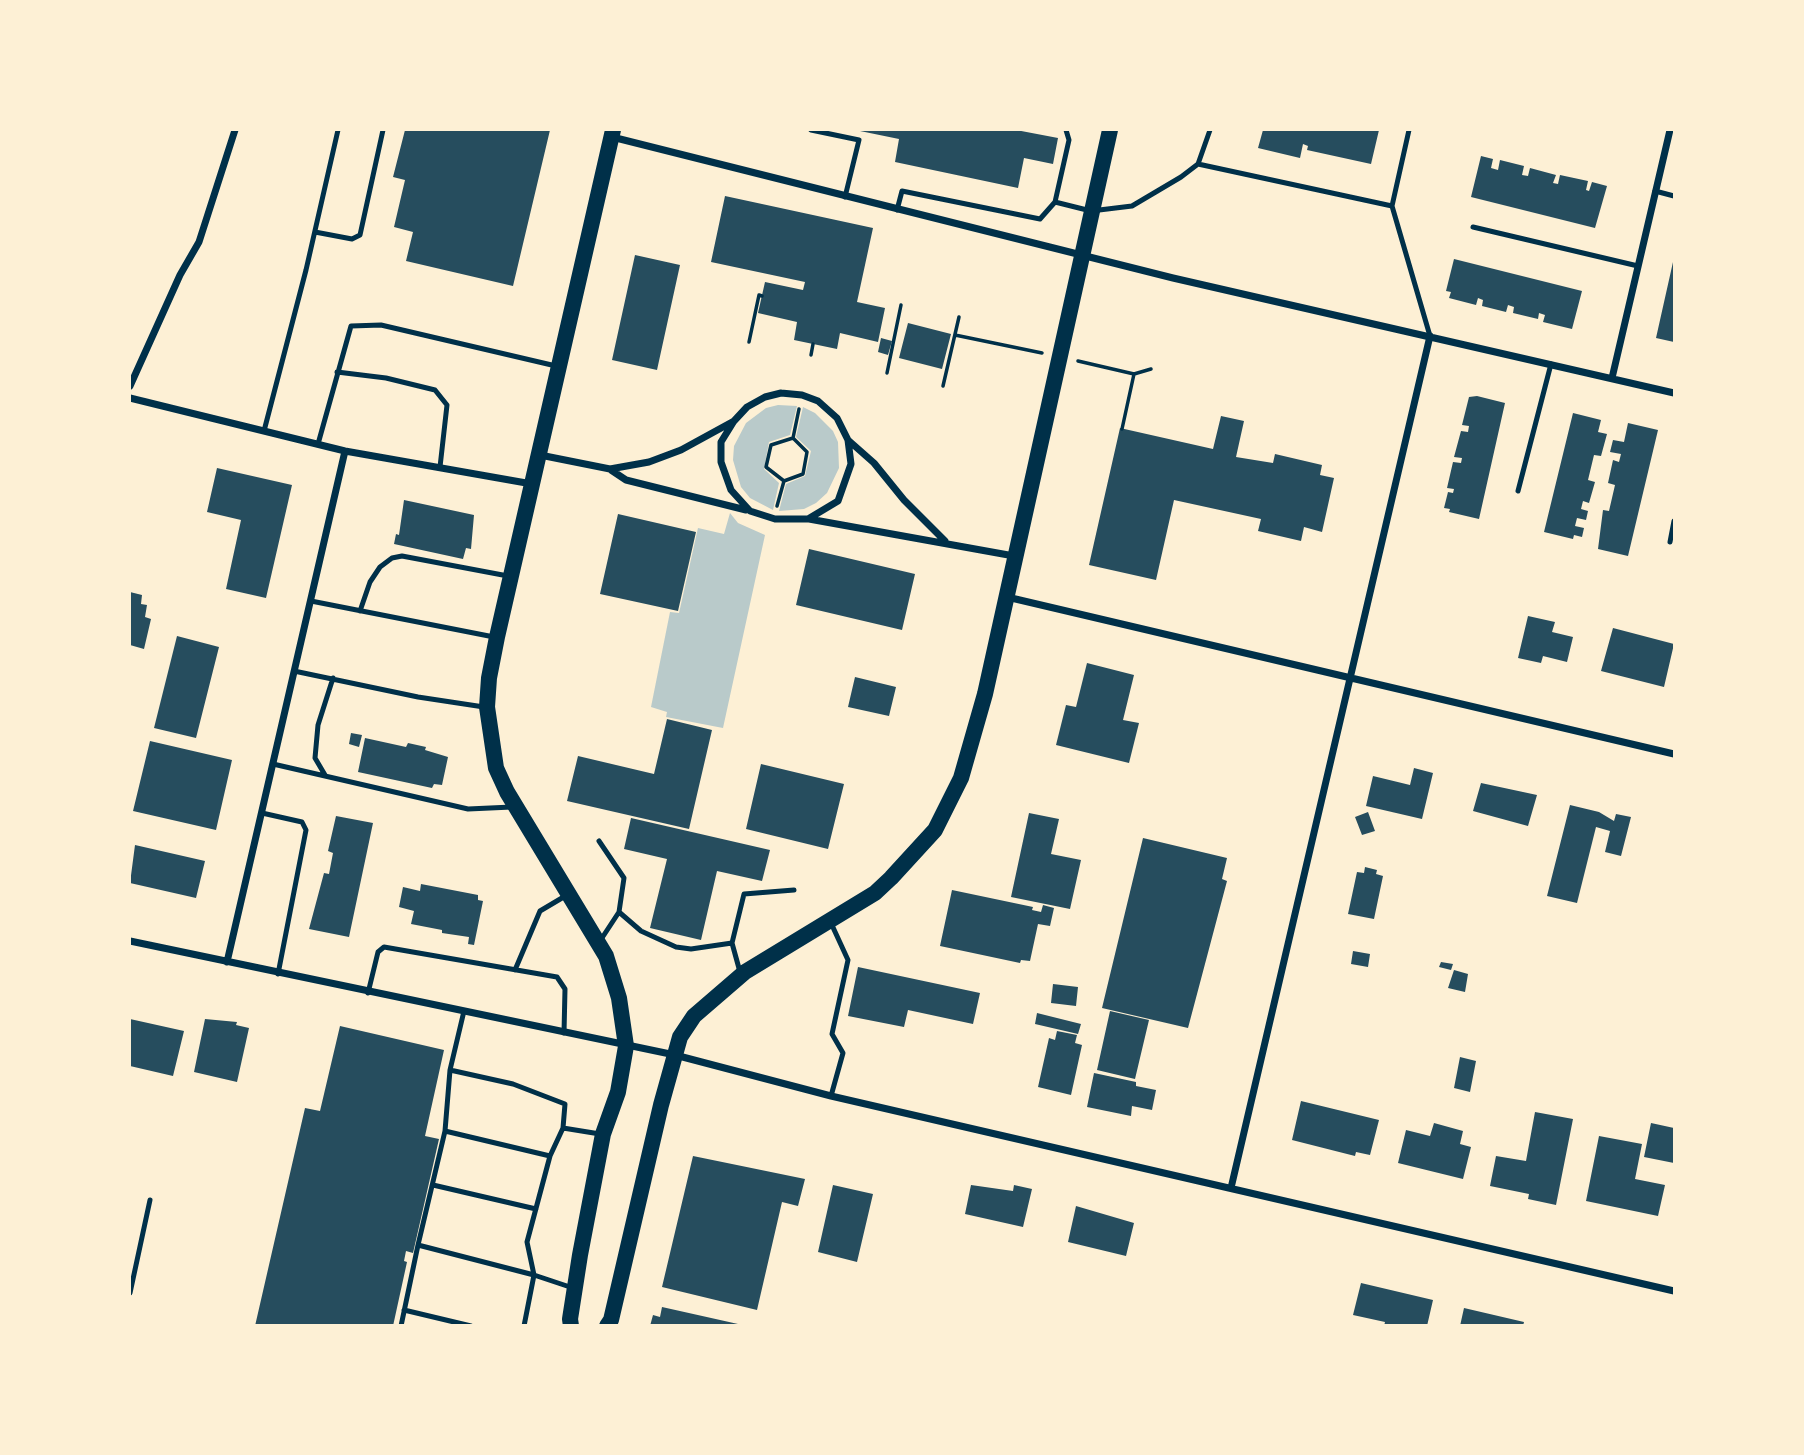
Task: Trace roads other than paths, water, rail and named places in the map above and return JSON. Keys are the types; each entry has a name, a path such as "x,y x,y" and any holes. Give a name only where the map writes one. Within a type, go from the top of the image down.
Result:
{"main road":[{"path":"607,1325 611,1320 680,1037 694,1016 741,975 875,892 915,855 949,804 969,755 1110,130"},
{"path":"571,1325 574,1289 603,1134 618,1092 626,1046 614,977 599,943 516,807 496,768 487,707 489,678 612,133"}],"street":[{"path":"130,386 180,275 199,242 235,130"},
{"path":"1612,378 1670,130"},
{"path":"612,133 897,210 1675,393"},
{"path":"1231,1188 1430,336"},
{"path":"750,511 731,490 721,462 722,442 734,421 747,407 765,397 781,393 802,395 818,401 837,418 848,440 851,464 838,501 808,519"},
{"path":"130,398 345,451 533,485"},
{"path":"540,455 611,469 649,462 681,450 734,421"},
{"path":"848,440 874,463 904,500 945,541"},
{"path":"227,962 345,451"},
{"path":"611,469 626,480 775,519 808,519 945,541 1015,556"},
{"path":"1006,597 1675,754"},
{"path":"130,941 368,994 675,1055 831,1096 1675,1290"}],"lane":[{"path":"264,431 338,130"},
{"path":"315,232 352,239 360,235 383,130"},
{"path":"810,130 859,140 845,197"},
{"path":"897,210 902,191 1040,219 1055,202 1069,140 1066,130"},
{"path":"1055,202 1091,211 1132,206 1198,164 1210,130"},
{"path":"1409,130 1392,206 1430,336"},
{"path":"1198,164 1392,206"},
{"path":"1656,191 1675,196"},
{"path":"1473,227 1638,266"},
{"path":"318,444 351,326 381,325 560,367"},
{"path":"1518,491 1551,364"},
{"path":"337,372 386,378 435,390 447,405 440,467"},
{"path":"1670,542 1675,521"},
{"path":"360,611 370,582 380,567 392,558 402,556 512,576"},
{"path":"310,601 498,637"},
{"path":"295,671 418,697 487,707"},
{"path":"325,775 315,758 318,725 333,678"},
{"path":"273,764 468,808 516,807"},
{"path":"262,813 302,822 306,830 278,974"},
{"path":"599,841 624,878 619,912 599,943"},
{"path":"741,975 732,943 744,894 794,890"},
{"path":"515,970 540,911 569,893"},
{"path":"619,912 640,931 676,947 691,949 732,943"},
{"path":"830,920 848,960 832,1034 843,1052 831,1096"},
{"path":"368,994 378,952 384,947 557,977 565,989 564,1033"},
{"path":"401,1325 445,1131 450,1070 464,1011"},
{"path":"450,1070 513,1084 565,1104 563,1128 550,1156 527,1242 534,1275 524,1325"},
{"path":"563,1128 603,1134"},
{"path":"445,1131 550,1156"},
{"path":"433,1185 536,1209"},
{"path":"130,1293 150,1200"},
{"path":"418,1245 534,1275 574,1289"},
{"path":"404,1310 471,1325"}]}
